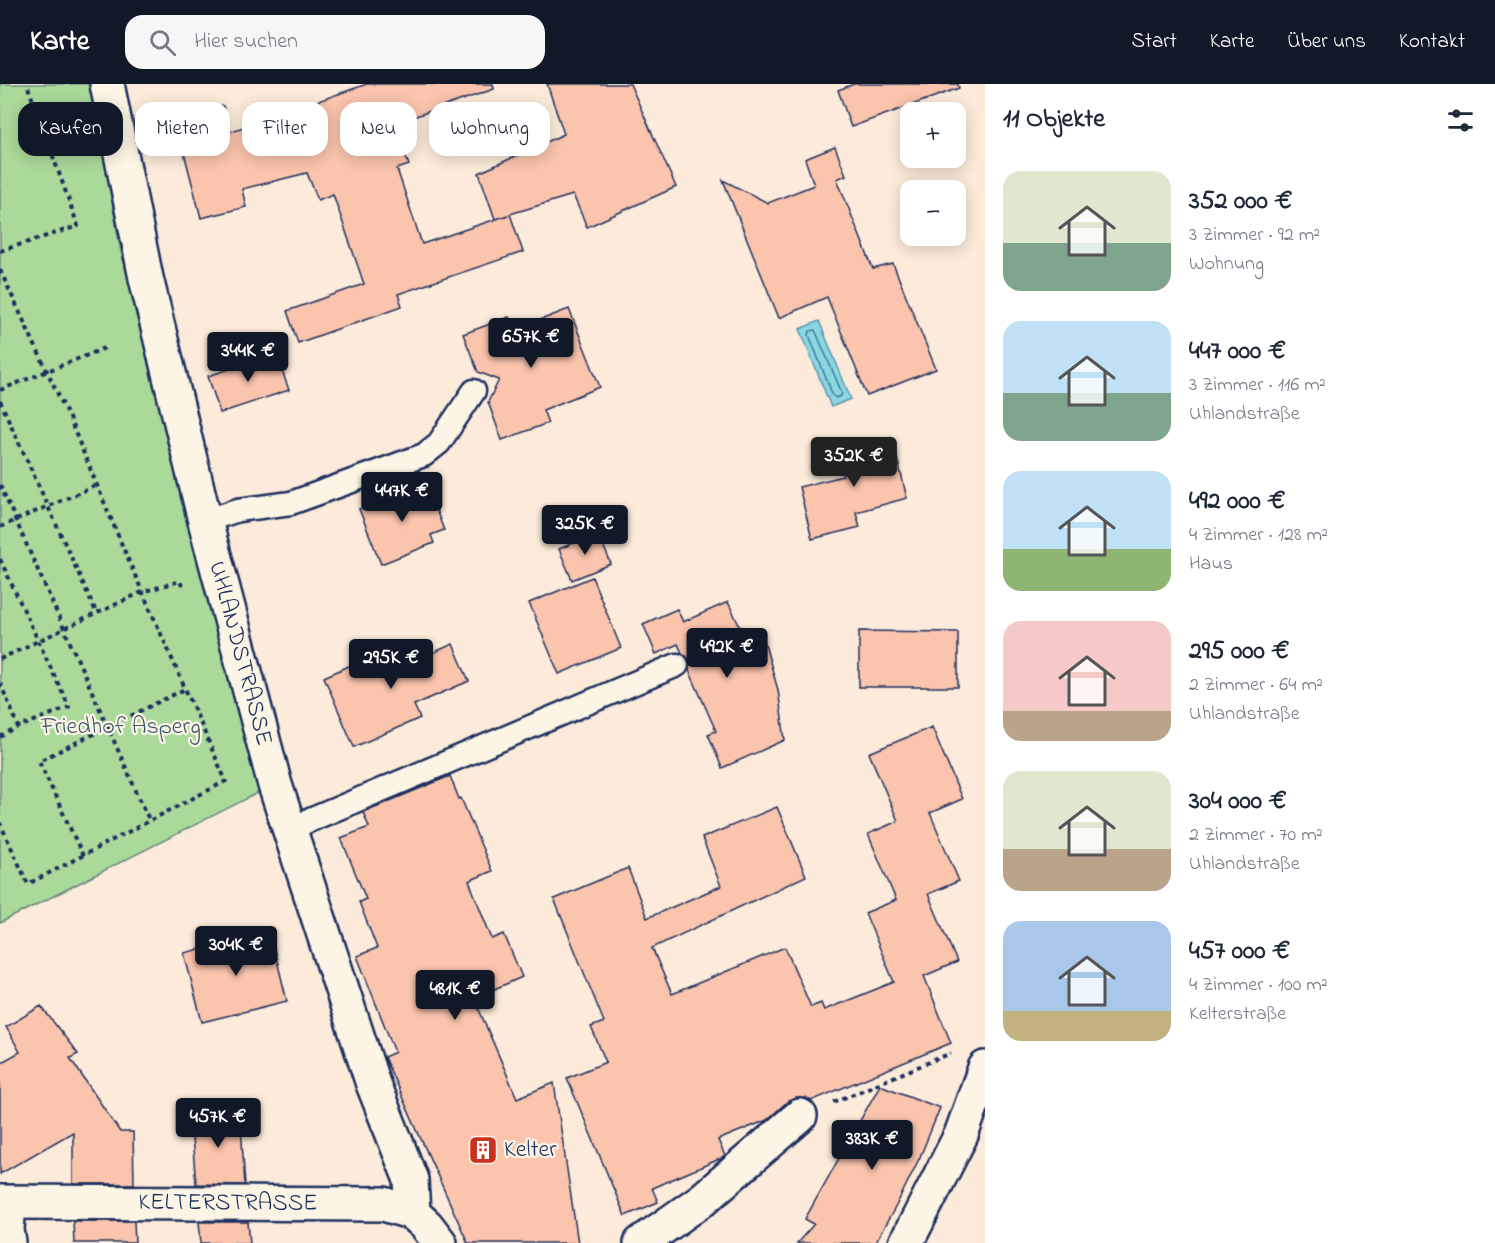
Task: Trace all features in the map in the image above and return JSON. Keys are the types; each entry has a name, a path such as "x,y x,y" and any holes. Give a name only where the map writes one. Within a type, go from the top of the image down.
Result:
{"street":[{"name":"UHLANDSTRASSE","path":"107,84 146,278 205,521 275,785 373,1084 411,1180 413,1212"},
{"path":"906,1243 961,1135 974,1062"},
{"path":"641,1243 702,1200 800,1116"},
{"name":"KELTERSTRASSE","path":"4,1203 384,1204 413,1212"},
{"path":"4,1203 9,1243"},
{"path":"413,1212 440,1243"}],"lane":[{"path":"205,521 238,510 291,503 424,455 439,443 474,391"},
{"path":"289,829 677,665"}],"path":[{"path":"0,251 78,226 27,84"},
{"path":"0,270 97,485 226,782 28,884 0,823"},
{"path":"0,390 105,348"},
{"path":"0,401 96,614"},
{"path":"0,485 150,822"},
{"path":"0,527 97,485"},
{"path":"0,559 69,707 0,737"},
{"path":"0,659 142,592"},
{"path":"0,683 20,727"},
{"path":"83,856 39,761 185,689"},
{"path":"800,1116 951,1053 974,1062"}],"green space":[{"name":"Friedhof Asperg","path":"0,84 92,84 95,102 18,102 18,156 104,156 120,247 210,608 266,789 0,923"}],"water":[{"path":"819,321 851,399 831,407 800,329"}],"building":[{"path":"367,84 493,84 494,89 456,102 429,102 429,112 417,116 417,102 340,102 340,156 405,156 409,165 397,169 422,244 508,215 495,219 479,173 516,156 550,156 550,140 564,134 547,84 630,84 676,187 587,227 573,195 510,214 523,252 398,294 402,306 298,343 287,311 364,284 333,194 318,200 307,173 242,189 246,207 201,218 185,156 230,156 230,132 242,127 242,156 328,156 328,102 315,102"},
{"path":"854,84 958,84 959,88 920,102 900,102 900,109 851,127 838,90"},
{"path":"835,147 846,175 837,179 873,269 893,264 936,369 867,396 827,297 779,318 723,180 768,203 814,185 805,159"},
{"path":"569,309 600,387 543,410 548,423 502,440 488,402 499,380 478,372 463,334 509,317 514,330"},
{"path":"276,354 289,390 220,413 208,376"},
{"path":"892,437 907,498 856,512 860,527 812,539 799,487 843,476 836,452"},
{"path":"425,482 444,530 431,535 434,543 381,564 359,509"},
{"path":"598,533 611,564 572,580 559,549"},
{"path":"592,577 621,648 559,674 529,603"},
{"path":"728,602 742,631 762,634 778,690 785,740 722,768 708,734 716,731 689,670 689,659 682,653 678,644 656,654 643,624 677,609 683,622"},
{"path":"859,631 958,632 958,687 859,687"},
{"path":"453,644 469,681 414,705 420,718 354,747 324,677 390,648 398,668"},
{"path":"932,727 962,799 930,813 959,881 928,894 957,962 924,976 951,1043 811,1101 806,1098 797,1098 788,1101 767,1120 718,1140 725,1156 652,1188 658,1202 625,1216 567,1078 606,1062 591,1027 604,1022 554,899 628,868 647,918 721,886 702,838 777,807 806,876 652,948 672,994 785,947 811,1007 821,1003 824,1010 894,982 865,913 896,900 868,834 898,821 869,753"},
{"path":"450,776 492,871 469,881 492,939 504,934 522,977 474,998 517,1098 554,1083 578,1243 468,1243 384,1057 395,1052 357,956 377,948 359,902 366,899 341,838 369,827 363,812"},
{"path":"270,932 287,1001 202,1022 184,953"},
{"path":"41,1006 78,1054 70,1058 120,1132 133,1132 134,1184 73,1184 73,1132 0,1174 0,1063 20,1052 6,1027"},
{"path":"880,1085 940,1108 920,1157 896,1206 875,1243 797,1243 814,1224 805,1219"},
{"path":"240,1112 245,1185 196,1184 190,1116"},
{"path":"73,1221 134,1221 135,1243 74,1243"},
{"path":"199,1222 248,1222 250,1243 201,1243"}],"place":[{"name":"Kelter","path":"483,1150"}]}
